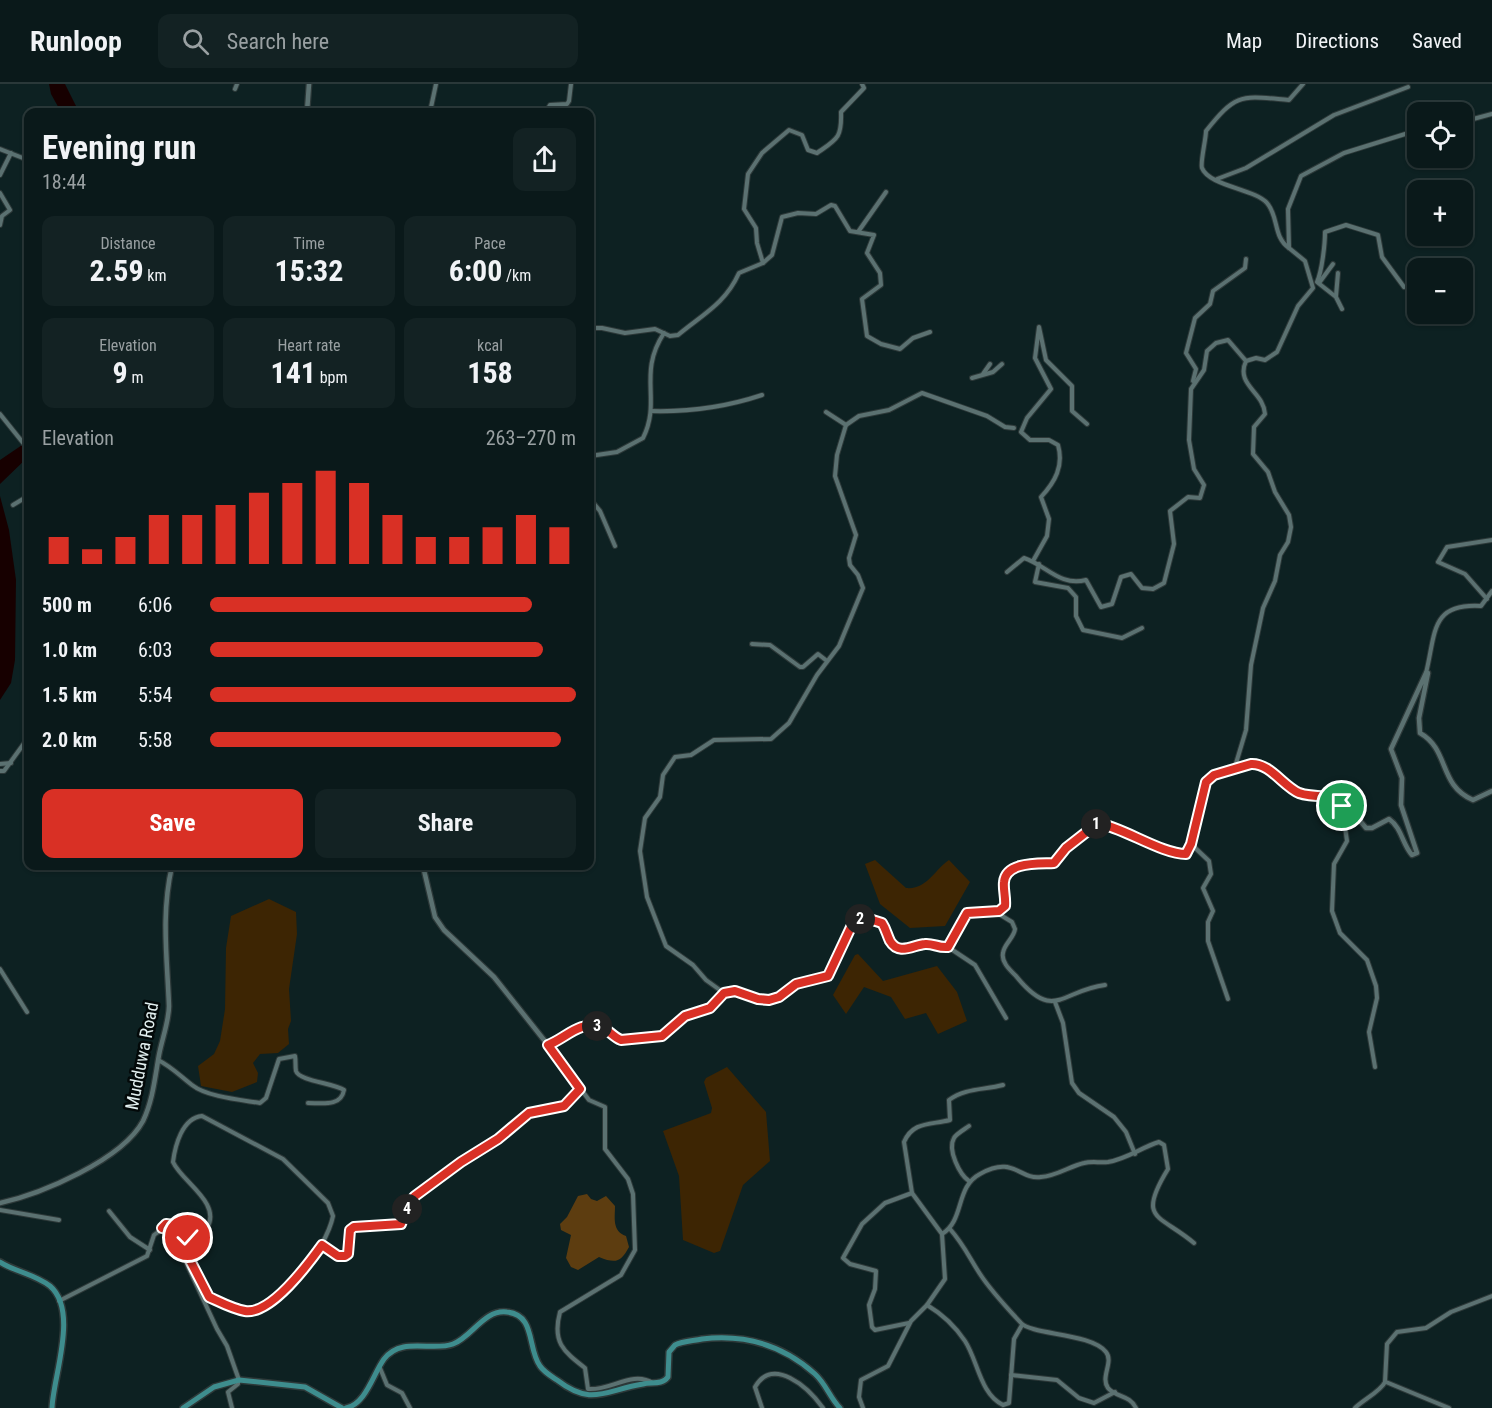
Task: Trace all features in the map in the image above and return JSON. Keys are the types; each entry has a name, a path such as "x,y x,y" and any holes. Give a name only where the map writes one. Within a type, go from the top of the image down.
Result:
{"main road":[{"path":"0,1262 11,1269 34,1275 51,1287 59,1301 63,1346 52,1408"},
{"path":"183,1408 214,1387 238,1380 305,1387 344,1408 359,1401 383,1360 395,1350 408,1346 451,1345 465,1338 487,1318 506,1311 516,1314 526,1323 535,1358 542,1369 577,1394 594,1395 667,1380 669,1352 680,1342 710,1338 751,1340 780,1349 815,1374 840,1408"}],"street":[{"path":"307,108 309,84"},
{"path":"431,108 436,84"},
{"path":"550,108 553,104 567,104 570,101 571,84"},
{"path":"763,263 757,243 756,228 744,209 748,174 753,164 789,130 802,135 808,150 818,153 836,140 842,131 841,112 864,88 862,84"},
{"path":"1303,84 1289,100 1238,98 1225,106 1206,131 1206,147 1201,165 1203,170 1216,179 1242,192 1258,196 1267,203 1280,242 1305,261 1313,288"},
{"path":"1216,179 1246,168 1334,115 1408,87"},
{"path":"1473,119 1492,114"},
{"path":"1289,248 1288,209 1301,177 1344,153 1407,133"},
{"path":"0,149 24,158"},
{"path":"0,175 11,153"},
{"path":"858,233 886,192"},
{"path":"0,193 10,210 2,216 0,225"},
{"path":"594,328 625,333 655,329 670,336 678,335 721,302 731,291 739,273 763,263 772,255 778,223 788,214 816,214 831,205 839,212 850,231 874,235 867,253 880,273 881,285 862,299 867,336 881,344 900,349 913,338 930,332"},
{"path":"1318,282 1325,232 1346,225 1378,235 1382,257 1404,287"},
{"path":"1007,572 1024,558 1040,563 1052,576 1076,583 1086,580 1101,606 1112,604 1121,578 1131,574 1142,588 1153,589 1164,582 1174,544 1170,511 1188,497 1200,498 1204,484 1194,469 1189,440 1196,369 1186,353 1195,318 1210,304 1213,291 1245,268 1246,260"},
{"path":"1246,361 1256,358 1265,360 1276,352 1298,306 1332,264"},
{"path":"1336,297 1338,273"},
{"path":"1318,282 1336,297 1342,309"},
{"path":"1034,561 1047,536 1049,519 1041,497 1056,477 1062,459 1058,445 1049,440 1030,440 1021,432 1027,418 1051,389 1035,358 1039,327 1046,360 1072,386 1072,411 1087,424"},
{"path":"594,455 617,452 643,438 651,411 650,360 664,333"},
{"path":"1193,384 1204,370 1207,351 1216,343 1228,340 1246,361"},
{"path":"1234,770 1246,730 1251,665 1263,608 1275,581 1280,555 1288,542 1292,527 1289,515 1275,492 1268,472 1253,454 1254,427 1265,414 1261,399 1244,381 1243,368 1246,361"},
{"path":"983,375 990,364"},
{"path":"972,378 993,372 1002,364"},
{"path":"724,993 706,980 693,965 666,946 647,897 640,852 645,818 660,797 661,780 675,757 691,755 714,740 771,739 789,723 838,646 863,588 858,574 850,565 849,558 856,536 836,476 837,455 846,425 859,416 889,410 922,393 987,416 1005,428 1014,428"},
{"path":"651,411 679,412 743,401 762,395"},
{"path":"826,412 846,425"},
{"path":"0,414 24,443"},
{"path":"13,505 24,498"},
{"path":"594,504 600,511 615,546"},
{"path":"1487,599 1465,574 1438,562 1447,547 1492,540"},
{"path":"1040,563 1035,582 1068,588 1076,597 1076,616 1083,630 1122,638 1142,628"},
{"path":"948,947 967,913 999,911 1005,906 1004,882 1010,871 1022,865 1054,863 1066,848 1098,823 1148,840 1176,854 1186,854 1191,844 1206,782 1214,775 1256,764 1301,793 1337,797 1345,802 1366,828 1376,826 1385,820 1393,821 1412,855 1417,853 1401,805 1402,778 1391,749 1426,673 1440,619 1459,604 1481,606 1492,591"},
{"path":"752,645 770,645 800,667 818,654 827,661"},
{"path":"1426,673 1428,673 1419,718 1420,733 1436,746 1448,780 1462,795 1473,800 1492,791"},
{"path":"0,771 4,771 12,763 24,744"},
{"path":"0,764 12,763"},
{"path":"1337,797 1342,806 1347,841 1334,864 1332,911 1340,933 1367,960 1376,986 1377,998 1369,1032 1375,1067"},
{"path":"1191,844 1209,861 1211,874 1203,888 1213,911 1208,922 1208,941 1228,999"},
{"name":"Mudduwa Road","path":"0,1203 35,1194 98,1161 130,1139 142,1122 148,1108 169,1008 165,968 165,899 171,870"},
{"path":"424,870 435,917 444,930 494,977 589,1100 600,1104 607,1111 605,1149 628,1179 633,1194 635,1250 621,1275 560,1312 557,1323 560,1345 563,1351 585,1368 588,1389 636,1378 654,1383"},
{"path":"993,911 1012,921 1015,928 1002,951 1006,965 1029,992 1042,1000 1055,1002 1070,998 1089,987 1105,985"},
{"path":"548,1045 573,1030 592,1026 603,1027 621,1040 662,1036 685,1016 710,1008 724,993 735,991 758,999 769,1000 779,997 796,984 828,976 852,925 863,917 882,923 891,942 897,948 903,950 925,944 939,948 948,947 975,965 1006,1018"},
{"path":"0,969 27,1012"},
{"path":"1055,1002 1063,1023 1072,1083 1079,1093 1114,1117 1126,1132 1135,1154"},
{"path":"158,1060 173,1068 193,1086 234,1099 260,1103 266,1098 279,1059 295,1056 296,1072 300,1077 338,1085 344,1090 343,1096 334,1103 308,1103"},
{"path":"912,1193 885,1203 862,1224 843,1258 850,1264 876,1270 875,1289 869,1305 872,1327 883,1329 908,1324 927,1305 945,1279 942,1234 912,1193 904,1142 907,1136 918,1125 950,1120 949,1101 953,1098 969,1090 983,1090 1003,1085"},
{"path":"322,1245 338,1256 345,1256 348,1254 350,1230 354,1227 401,1224 408,1204 424,1190 498,1139 529,1113 564,1106 580,1089"},
{"path":"59,1301 147,1256 154,1235 166,1224 174,1225 188,1238 194,1239 202,1236 210,1224 211,1216 206,1204 177,1172 173,1162 185,1126 189,1121 202,1116 283,1159 301,1174 332,1211 332,1224 322,1245 299,1276 272,1300 247,1311 209,1297 178,1237 171,1230 162,1228"},
{"path":"969,1126 954,1138 952,1144 958,1171 969,1181"},
{"path":"942,1234 957,1218 969,1181 995,1167 1017,1168 1032,1177 1040,1178 1070,1170 1084,1163 1108,1162 1135,1154 1156,1143 1164,1145 1168,1170 1156,1189 1153,1210 1157,1219 1179,1231 1194,1243"},
{"path":"0,1210 59,1220"},
{"path":"109,1211 130,1237 150,1250"},
{"path":"949,1229 966,1247 979,1272 1022,1325 1099,1346 1109,1358 1106,1384 1109,1390 1127,1397 1136,1408"},
{"path":"171,1230 227,1346 238,1380 238,1384 230,1389 228,1394 232,1408"},
{"path":"1355,1408 1366,1396 1383,1387 1387,1344 1397,1332 1426,1328 1451,1312 1492,1296"},
{"path":"927,1305 952,1325 965,1341 990,1396 999,1404 1012,1408"},
{"path":"863,1408 859,1397 861,1380 888,1366 911,1321"},
{"path":"1007,1405 1014,1339 1022,1325"},
{"path":"380,1368 387,1385 406,1397 410,1408"},
{"path":"762,1408 755,1387 761,1376 767,1373 784,1376 804,1387 822,1408"},
{"path":"1011,1375 1057,1380 1079,1398 1094,1403 1115,1392"},
{"path":"1385,1382 1449,1408"},
{"path":"1435,1408 1438,1403"}],"shaded area":[{"path":"49,84 65,84 77,108 59,108 51,94"},
{"path":"24,444 24,461 0,484 0,460"},
{"path":"0,496 9,530 16,580 15,660 11,683 0,700"},
{"path":"875,860 906,888 920,886 949,860 970,882 945,926 910,928 880,904 865,864"},
{"path":"269,899 296,912 297,934 289,989 291,1021 288,1029 289,1044 278,1053 260,1054 253,1063 258,1073 257,1082 232,1092 201,1086 198,1066 214,1054 220,1041 225,1009 226,948 231,916"},
{"path":"858,954 883,981 937,966 957,992 967,1021 938,1034 926,1013 905,1019 891,997 864,987 846,1014 833,995 855,955"},
{"path":"727,1067 766,1112 770,1161 743,1185 720,1251 714,1253 683,1240 679,1176 663,1131 711,1113 712,1108 704,1082 706,1078"},
{"path":"587,1194 591,1199 597,1201 606,1196 615,1206 616,1227 626,1236 629,1247 620,1259 614,1261 599,1257 578,1270 571,1267 566,1258 571,1235 561,1230 560,1224 567,1217 578,1196"}],"route":[{"path":"188,1238 174,1225 166,1224 162,1228 171,1230 178,1237 209,1297 247,1311 254,1310 272,1300 299,1276 322,1245 338,1256 345,1256 348,1254 350,1230 354,1227 369,1224 401,1224 405,1219 408,1204 415,1196 461,1162 498,1139 529,1113 553,1109 570,1102 580,1089 548,1045 573,1030 581,1027 603,1027 615,1038 621,1040 662,1036 685,1016 710,1008 724,993 735,991 758,999 769,1000 779,997 796,984 820,980 828,976 852,925 863,917 882,923 891,942 897,948 903,950 925,944 939,948 948,947 967,913 999,911 1005,906 1004,882 1010,871 1022,865 1054,863 1066,848 1098,823 1127,835 1148,840 1176,854 1186,854 1191,844 1206,782 1214,775 1251,764 1256,764 1282,779 1301,793 1337,797 1342,806"}]}
